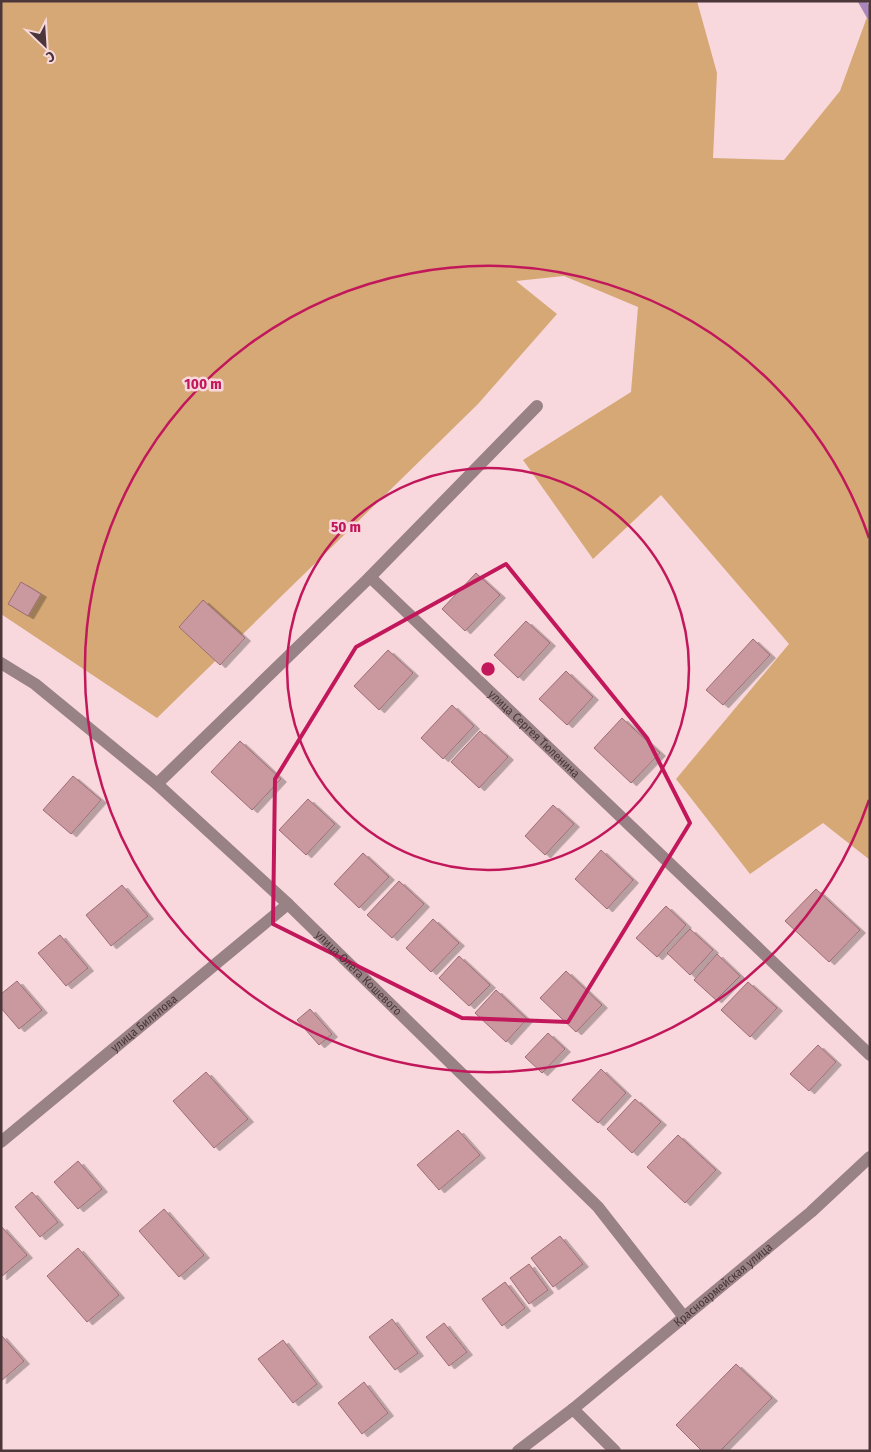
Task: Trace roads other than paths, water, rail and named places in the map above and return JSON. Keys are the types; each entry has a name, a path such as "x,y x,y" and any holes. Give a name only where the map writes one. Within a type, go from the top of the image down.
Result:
{"street":[{"path":"157,784 370,577 537,406"},
{"name":"улица Сергея Тюленина","path":"370,577 870,1055"},
{"name":"улица Олега Кошевого","path":"1,663 35,684 157,784 288,904 598,1206 684,1317"},
{"name":"улица Билялова","path":"1,1142 288,904"},
{"name":"Красноармейская улица","path":"518,1451 573,1409 811,1212 870,1157"},
{"path":"573,1409 615,1451"}],"waterway":[{"path":"862,1 870,15"}]}
